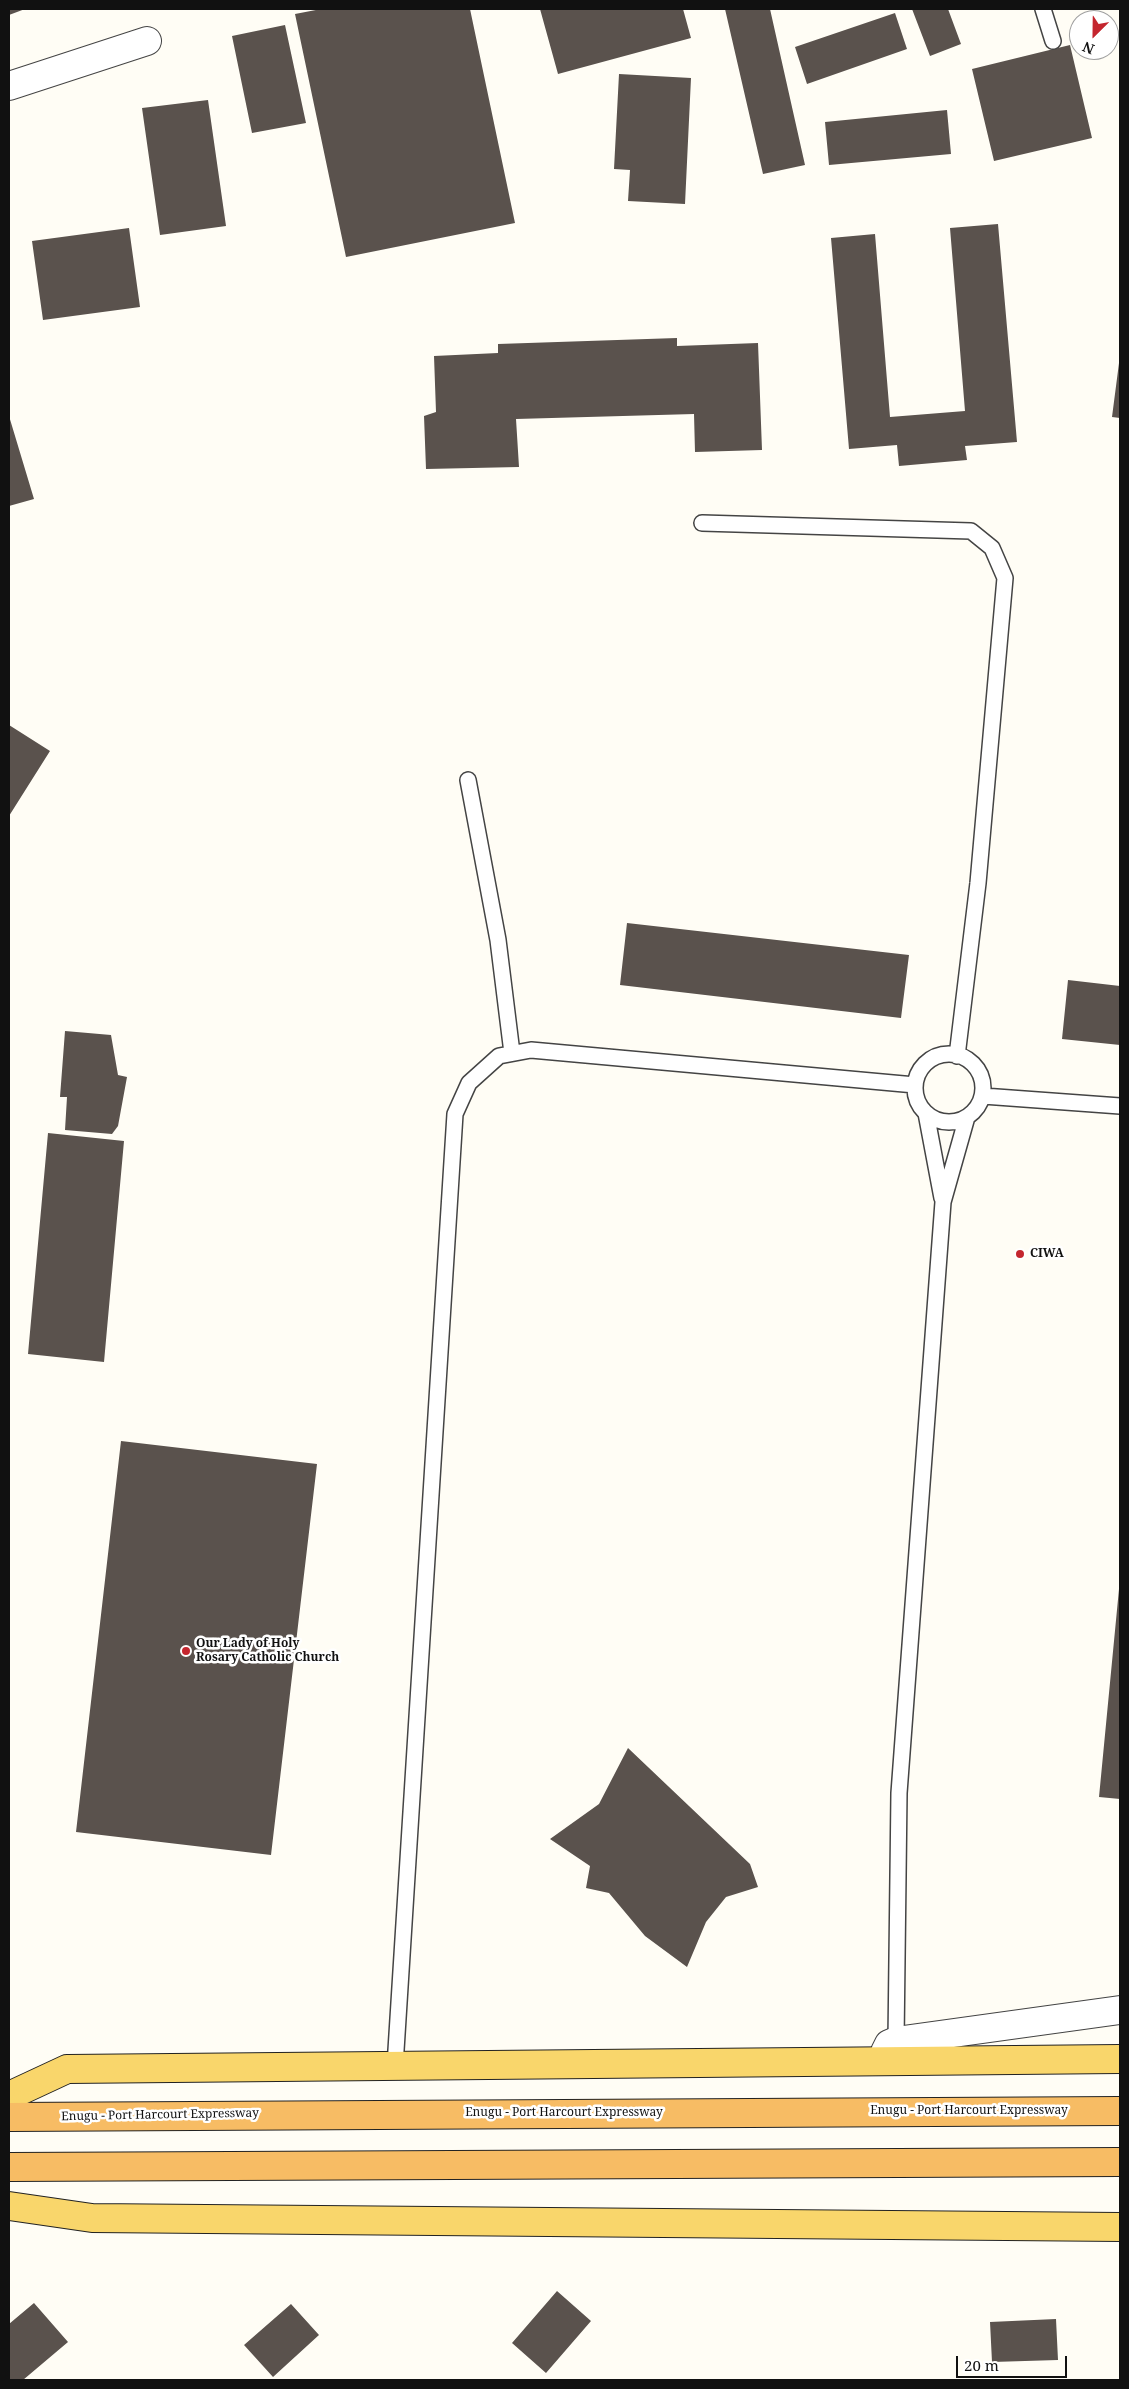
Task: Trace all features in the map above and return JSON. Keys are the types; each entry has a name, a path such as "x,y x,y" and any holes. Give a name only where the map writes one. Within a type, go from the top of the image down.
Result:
{"highway":[{"name":"Enugu - Port Harcourt Expressway","path":"9,2117 1120,2111"},
{"path":"9,2167 1120,2162"}],"main road":[{"path":"9,2096 67,2070 395,2066 891,2051 1120,2059"},
{"path":"9,2206 92,2218 1120,2227"}],"street":[{"path":"9,86 147,41"},
{"path":"891,2051 1120,2010"}],"lane":[{"path":"1043,9 1053,41"},
{"path":"702,523 971,531 992,548 1004,578 978,883 957,1056"},
{"path":"468,780 498,940 512,1053"},
{"path":"395,2066 455,1114 469,1083 499,1056 531,1050 915,1085"},
{"path":"939,1055 957,1056 965,1059 978,1070 982,1079 983,1096 975,1112 960,1121 950,1122 933,1118 926,1113 916,1098 915,1085 919,1072 939,1055"},
{"path":"983,1096 1120,1106"},
{"path":"926,1113 942,1202"},
{"path":"891,2051 899,1793 942,1202 967,1117"}],"building":[{"path":"9,9 25,9 9,15"},
{"path":"321,9 470,9 515,223 346,257 295,14"},
{"path":"540,9 683,9 691,38 558,74"},
{"path":"725,9 770,9 805,165 763,174"},
{"path":"912,9 948,9 961,44 930,56"},
{"path":"895,13 907,49 807,84 795,47"},
{"path":"285,25 306,123 252,133 232,36"},
{"path":"1069,45 1069,60 1074,60 1092,138 994,161 972,69"},
{"path":"619,74 691,78 685,204 628,201 630,170 614,169"},
{"path":"208,100 226,226 160,235 142,108"},
{"path":"947,110 951,154 829,165 825,122"},
{"path":"998,224 1017,442 965,446 967,460 899,466 897,445 849,449 831,238 875,234 890,417 965,411 950,228"},
{"path":"129,228 140,307 43,320 32,241"},
{"path":"677,338 677,346 758,343 762,450 695,452 694,414 516,419 519,467 426,469 424,416 436,412 434,356 498,353 498,344"},
{"path":"1120,363 1120,418 1112,417"},
{"path":"9,416 34,499 9,506"},
{"path":"9,725 50,751 9,816"},
{"path":"627,923 909,955 901,1018 620,985"},
{"path":"1068,980 1120,986 1120,1045 1062,1039"},
{"path":"65,1031 111,1035 118,1075 127,1077 118,1126 112,1134 65,1130 67,1097 60,1097"},
{"path":"48,1133 124,1141 104,1362 28,1354"},
{"path":"121,1441 317,1464 271,1855 76,1832"},
{"path":"1120,1589 1120,1799 1099,1797"},
{"path":"628,1748 750,1864 758,1887 726,1897 706,1922 687,1967 645,1936 609,1893 586,1888 590,1866 550,1839 599,1804"},
{"path":"557,2291 591,2321 546,2373 512,2343"},
{"path":"34,2303 68,2342 23,2380 9,2380 9,2324"},
{"path":"291,2304 319,2335 273,2377 244,2345"},
{"path":"1056,2319 1058,2360 992,2362 990,2322"}],"place":[{"name":"CIWA","path":"1020,1254"},
{"name":"Our Lady of Holy Rosary Catholic Church","path":"186,1651"}]}
